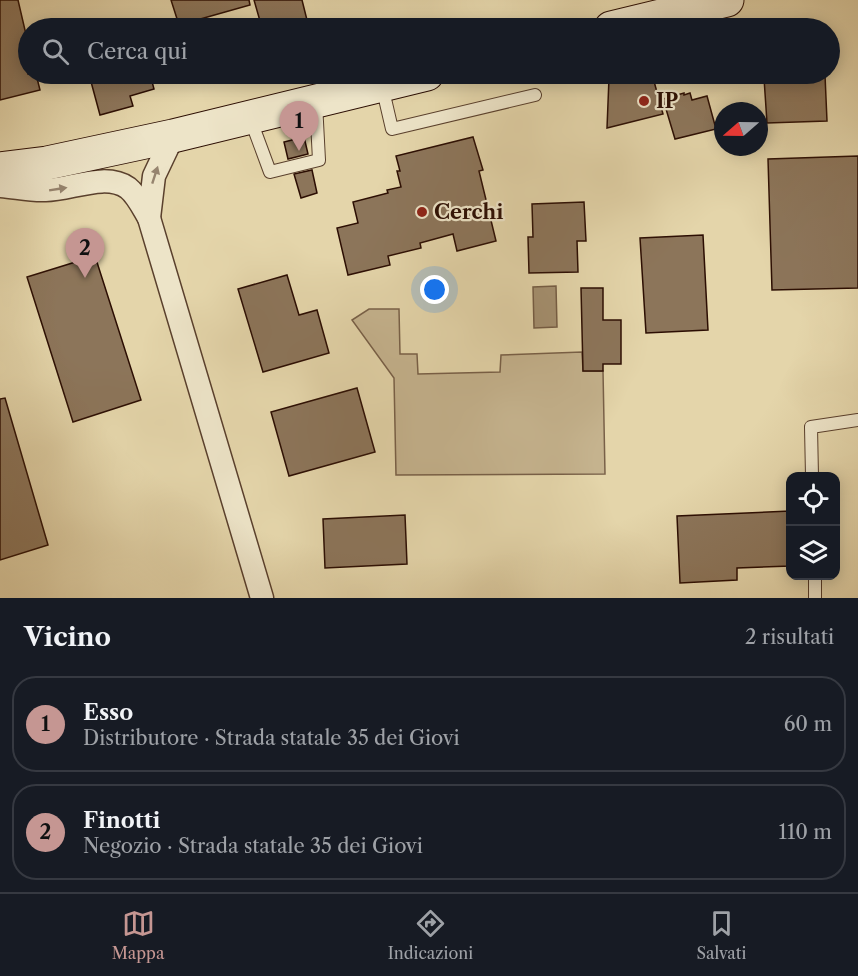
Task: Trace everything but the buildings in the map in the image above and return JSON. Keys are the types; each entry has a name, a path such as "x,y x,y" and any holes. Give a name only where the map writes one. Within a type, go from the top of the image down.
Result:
{"main road":[{"path":"673,18 716,11"},
{"path":"0,169 47,163 173,136 382,84"},
{"path":"0,180 47,163"}],"street":[{"path":"149,218 154,176 173,136"},
{"path":"0,186 47,190 95,183 118,184 128,188 136,197 149,218 262,598"}],"lane":[{"path":"382,84 392,129 535,95"},
{"path":"250,117 270,172 319,160 316,100"},
{"path":"812,472 811,426 858,420"},
{"path":"814,580 815,598"}],"shaded area":[{"path":"556,286 557,327 534,328 533,287"},
{"path":"369,309 399,309 400,354 417,354 418,374 500,372 501,355 582,352 583,371 603,371 605,474 396,475 394,378 352,320"}],"place":[{"name":"IP","path":"644,101"},
{"name":"Esso","path":"299,151"},
{"name":"Cerchi","path":"422,212"},
{"name":"Finotti","path":"85,278"}]}
